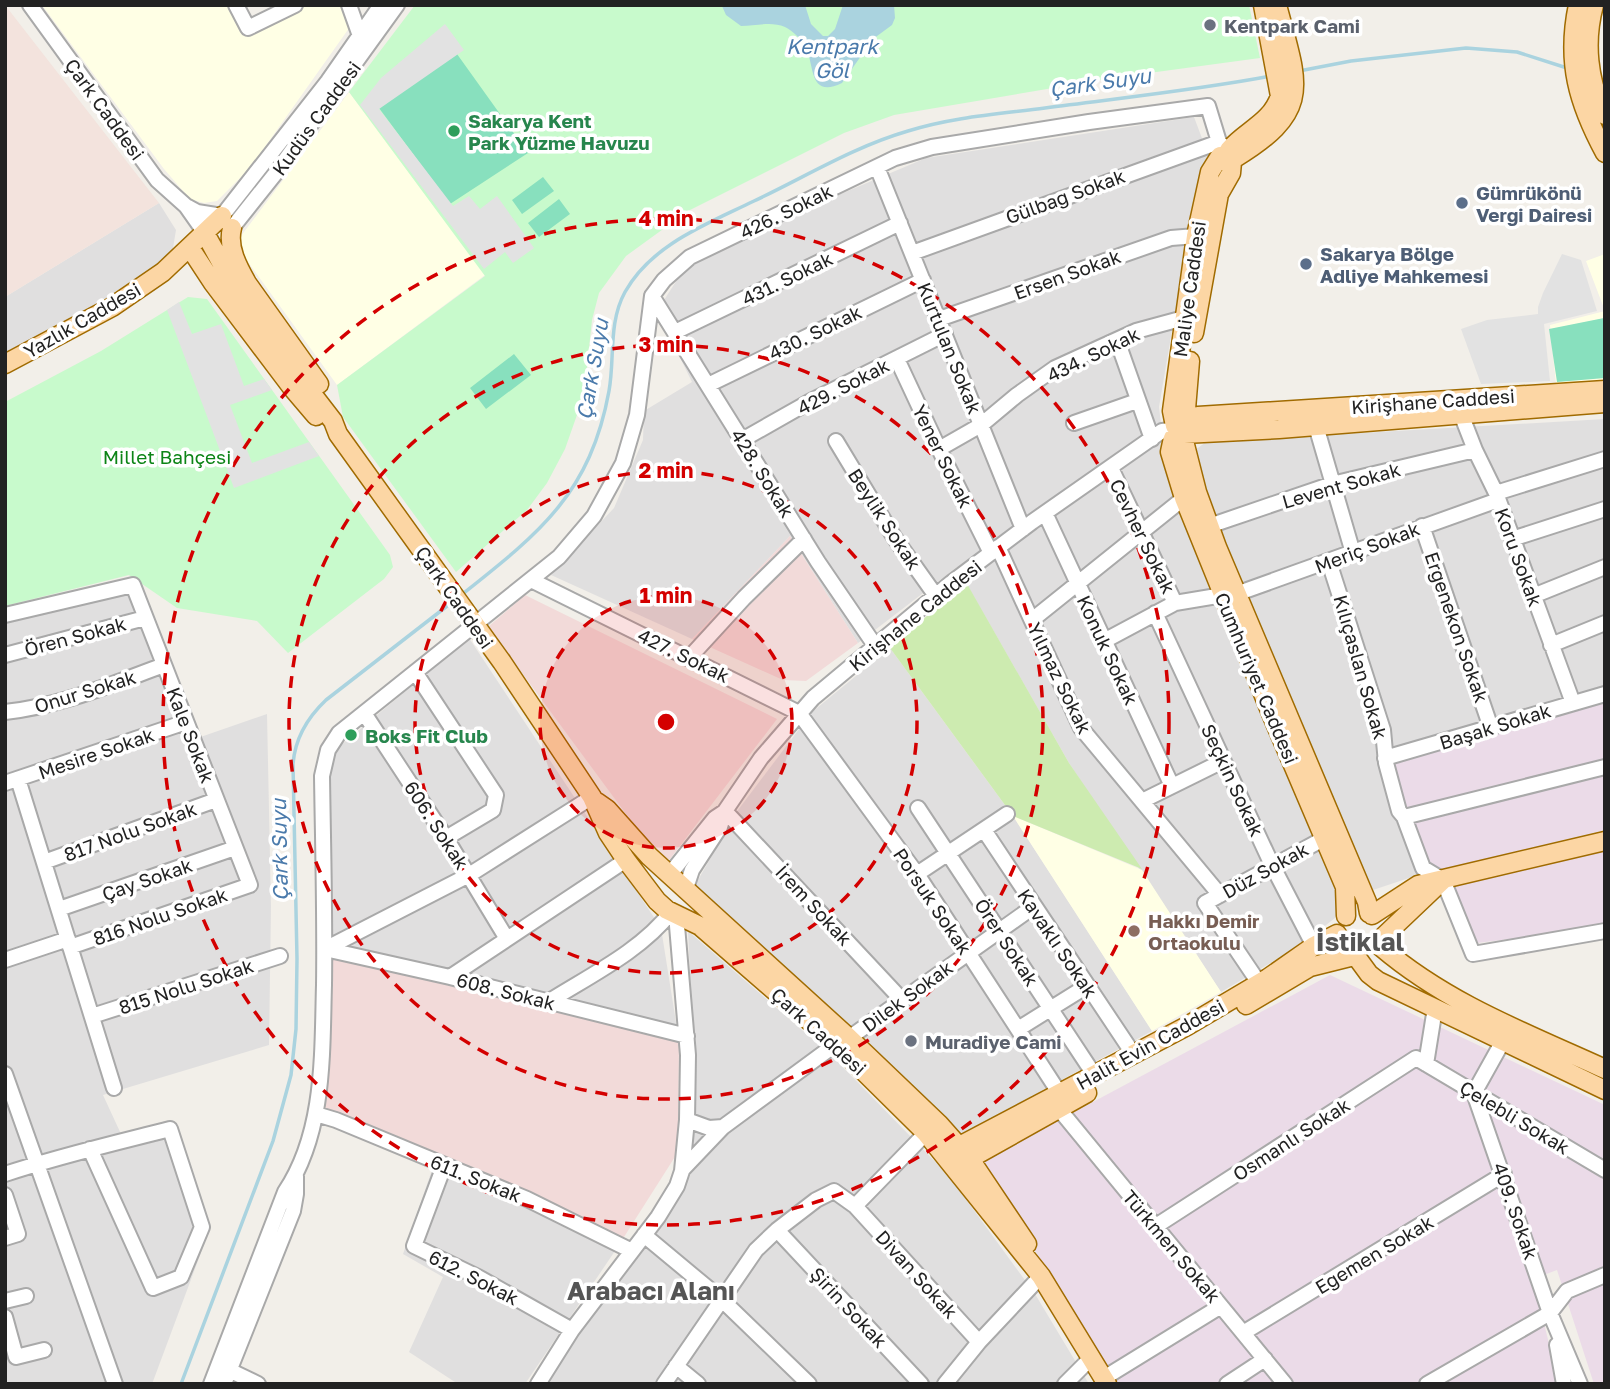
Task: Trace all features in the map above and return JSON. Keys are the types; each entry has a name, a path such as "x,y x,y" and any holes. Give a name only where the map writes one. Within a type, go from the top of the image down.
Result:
{"main road":[{"name":"Maliye Caddesi","path":"1263,5 1281,49"},
{"name":"Maliye Caddesi","path":"1177,432 1172,411 1196,236 1210,172 1235,142 1264,122 1288,92 1277,5"},
{"path":"1578,5 1581,47 1603,113"},
{"path":"1594,5 1581,47 1573,62 1580,99 1605,153"},
{"name":"Maliye Caddesi","path":"1177,432 1186,409 1191,348 1219,194 1231,173 1227,153"},
{"path":"190,248 208,238 227,222 238,267 319,384 329,401 336,427"},
{"name":"Çark Caddesi","path":"208,238 246,307 336,427 473,620 592,797 608,833 657,901 700,926 918,1101 1032,1252 1041,1276 1105,1381"},
{"name":"Çark Caddesi","path":"190,248 293,390 309,409 336,427"},
{"name":"Yazlık Caddesi","path":"5,363 113,307 163,272 190,248"},
{"name":"Kirişhane Caddesi","path":"1177,432 1198,416 1604,401"},
{"name":"Kirişhane Caddesi","path":"1177,432 1316,426 1604,401"},
{"name":"Cumhuriyet Caddesi","path":"1177,432 1170,452 1184,498 1371,914"},
{"name":"Cumhuriyet Caddesi","path":"1177,432 1229,595 1345,887 1346,916"},
{"name":"Çark Caddesi","path":"592,797 843,1041 926,1133 957,1156"},
{"path":"1371,914 1418,885 1605,841"},
{"path":"657,901 660,886 670,874"},
{"path":"1354,958 1371,957 1443,880"},
{"path":"674,913 686,904 686,888"},
{"path":"1605,1069 1449,997 1415,975 1383,942 1381,924 1371,914 1357,912 1346,916 1340,924 1337,934 1339,945 1378,981 1605,1090"},
{"name":"Halit Evin Caddesi","path":"1057,1101 1259,983 1337,934"},
{"name":"Halit Evin Caddesi","path":"957,1156 1057,1101 1193,1036 1310,967 1354,958"}],"street":[{"name":"Çark Caddesi","path":"30,5 157,180 186,206"},
{"path":"236,5 248,28 295,5"},
{"path":"349,5 360,36"},
{"name":"Kudüs Caddesi","path":"227,222 275,174 397,5"},
{"name":"Kudüs Caddesi","path":"227,222 378,8"},
{"name":"426. Sokak","path":"652,296 664,280 690,257 895,158 932,147 1089,121 1208,106 1227,153"},
{"name":"Gülbağ Sokak","path":"912,253 1227,153"},
{"name":"Kurtulan Sokak","path":"877,167 1023,529"},
{"path":"186,206 227,222"},
{"path":"186,206 208,238"},
{"name":"431. Sokak","path":"675,332 900,223"},
{"name":"Ersen Sokak","path":"939,319 1171,237 1196,236"},
{"name":"430. Sokak","path":"708,384 923,280"},
{"path":"211,1384 285,1192 296,1175 316,1114 322,1057 325,948 323,776 328,750 339,733 415,672 473,620 559,557 594,516 623,463 637,415 652,296"},
{"name":"428. Sokak","path":"652,296 876,647"},
{"name":"434. Sokak","path":"939,449 981,425 1055,368 1136,331 1184,318"},
{"name":"429. Sokak","path":"742,440 809,402 945,334"},
{"path":"1117,340 1152,439"},
{"name":"Yener Sokak","path":"897,359 939,449 995,550"},
{"path":"1074,423 1137,401"},
{"name":"Koru Sokak","path":"1461,414 1497,496 1573,703"},
{"path":"1316,426 1353,553"},
{"name":"Kirişhane Caddesi","path":"686,888 692,870 720,827 725,811 761,758 813,698 936,596 1023,529 1162,432 1177,432"},
{"name":"Kirişhane Caddesi","path":"1135,452 1166,444 1177,432"},
{"name":"Beylik Sokak","path":"836,441 894,537 936,596"},
{"name":"Levent Sokak","path":"1209,526 1332,484 1475,450"},
{"name":"Meriç Sokak","path":"1104,641 1175,603 1229,595 1329,562 1497,496 1605,459"},
{"name":"Cevher Sokak","path":"1111,468 1175,603"},
{"path":"1032,620 1184,498"},
{"path":"1513,539 1605,509"},
{"name":"Konuk Sokak","path":"1045,513 1172,786"},
{"name":"Ergenekon Sokak","path":"1422,527 1491,727"},
{"path":"689,657 744,597 804,538"},
{"name":"Yılmaz Sokak","path":"995,550 1032,620 1081,728 1220,895"},
{"name":"Kılıçaslan Sokak","path":"1329,562 1383,730 1385,758 1399,811 1404,817 1423,868 1443,880"},
{"path":"1533,596 1605,567"},
{"name":"427. Sokak","path":"531,580 799,713"},
{"name":"Kale Sokak","path":"5,615 133,585 250,885"},
{"name":"Seçkin Sokak","path":"1155,613 1272,865 1314,946"},
{"name":"Ören Sokak","path":"5,655 145,618"},
{"path":"1551,645 1605,623"},
{"name":"Onur Sokak","path":"5,712 31,709 68,699 164,665"},
{"path":"415,672 496,795 493,810 446,838"},
{"name":"Başak Sokak","path":"1385,758 1605,694"},
{"name":"606. Sokak","path":"364,713 508,939"},
{"name":"Porsuk Sokak","path":"799,713 917,874 1018,1029 1057,1101"},
{"name":"Mesire Sokak","path":"12,781 186,722"},
{"path":"1142,801 1223,761"},
{"path":"1404,817 1605,766"},
{"path":"12,781 44,862 114,1088"},
{"path":"325,948 469,875 592,797"},
{"name":"817 Nolu Sokak","path":"44,862 216,800"},
{"name":"Örer Sokak","path":"918,808 1096,1076"},
{"name":"Kirişhane Caddesi","path":"670,874 715,818 725,811"},
{"name":"İrem Sokak","path":"725,811 902,1000"},
{"path":"917,874 1007,814"},
{"name":"Kavaklı Sokak","path":"984,830 1134,1055"},
{"name":"Düz Sokak","path":"1259,983 1205,903 1325,838"},
{"name":"Çay Sokak","path":"59,909 235,848"},
{"path":"450,976 626,860"},
{"path":"1443,880 1473,954 1605,931"},
{"name":"816 Nolu Sokak","path":"5,960 69,943 250,885"},
{"name":"Dilek Sokak","path":"682,1171 723,1127 968,951 1034,907"},
{"path":"548,1002 626,952 674,913"},
{"path":"538,1384 572,1329 644,1235 677,1186 685,1161 687,1036 674,913"},
{"name":"608. Sokak","path":"325,948 450,976 687,1036"},
{"name":"815 Nolu Sokak","path":"92,1016 280,956"},
{"path":"1018,1029 1087,986"},
{"path":"1426,1064 1435,1009"},
{"path":"1474,1093 1503,1041"},
{"name":"Osmanlı Sokak","path":"1156,1226 1416,1058 1426,1064"},
{"name":"Çelebli Sokak","path":"1426,1064 1605,1170"},
{"path":"5,1074 115,1384"},
{"name":"409. Sokak","path":"1474,1093 1550,1313 1580,1384"},
{"name":"Türkmen Sokak","path":"1057,1101 1286,1384"},
{"name":"611. Sokak","path":"316,1114 527,1199 632,1251"},
{"path":"687,1120 709,1128 723,1127"},
{"path":"5,1174 90,1149 170,1129 202,1227 181,1277 153,1288 90,1149"},
{"path":"664,1384 756,1250 816,1200 834,1191 855,1206 926,1133"},
{"name":"612. Sokak","path":"444,1166 414,1246 478,1277 572,1329"},
{"name":"Egemen Sokak","path":"1243,1333 1504,1174"},
{"path":"258,1384 227,1377 293,1211 296,1175"},
{"path":"5,1195 18,1234 5,1238"},
{"name":"Divan Sokak","path":"855,1206 979,1342"},
{"name":"Şirin Sokak","path":"777,1230 921,1384"},
{"path":"644,1235 721,1299 809,1384"},
{"path":"1427,1384 1550,1313 1567,1291 1605,1275"},
{"path":"945,1384 979,1342 1041,1276"},
{"path":"5,1301 26,1296"},
{"path":"1105,1381 1221,1306"},
{"path":"1550,1313 1564,1384"},
{"path":"5,1317 16,1357 44,1350"},
{"path":"1065,1384 1091,1357"},
{"path":"1227,1384 1265,1359"},
{"path":"676,1366 698,1384"}],"shaded area":[{"path":"5,5 159,203 5,297"},
{"path":"42,5 228,5 245,34 301,5 342,5 352,24 250,168 217,201 204,203 190,199 164,169"},
{"path":"445,24 464,50 379,109 453,206 469,196 480,209 497,196 534,248 513,263 505,252 484,269 360,105 381,78"},
{"path":"349,92 485,275 337,385 235,244"},
{"path":"1194,117 1209,157 1191,219 1159,407 1167,475 1223,626 1342,894 1335,918 1299,946 1221,992 1069,763 957,567 858,643 790,536 692,639 551,575 614,508 643,440 644,411 692,382 657,311 684,269 791,215 926,158"},
{"path":"159,203 176,230 172,254 90,311 5,355 5,297"},
{"path":"1562,254 1581,260 1597,311 1544,324 1550,381 1481,384 1461,329 1487,320 1538,314 1543,293"},
{"path":"1605,254 1605,311 1586,261"},
{"path":"179,302 192,334 221,324 244,386 264,379 272,390 230,405 252,463 309,442 319,456 234,488 167,310"},
{"path":"1605,311 1605,380 1556,384 1550,325"},
{"path":"1605,419 1605,699 1388,763 1418,875 1373,890 1236,575 1191,453 1206,442"},
{"path":"790,536 858,643 806,681 783,680 692,639"},
{"path":"128,594 189,741 267,714 271,906 269,1045 103,1095 121,1134 164,1124 205,1242 152,1384 5,1384 5,622"},
{"path":"525,595 777,719 670,859 660,860 488,627"},
{"path":"469,638 661,928 679,1041 332,955 328,756"},
{"path":"890,648 1013,816 1152,1031 958,1136 694,887 738,810 812,712"},
{"path":"1605,699 1605,830 1418,875 1387,763"},
{"name":"Hakkı Demir Ortaokulu","path":"1013,816 1142,870 1221,992 1152,1031"},
{"path":"1605,851 1605,927 1477,943 1452,887"},
{"path":"688,931 833,1057 949,1176 1035,1294 1089,1384 548,1384 561,1358 690,1176 696,1116"},
{"path":"332,955 679,1041 678,1152 617,1248 324,1119"},
{"path":"1330,975 1605,1105 1605,1384 1594,1384 1557,1270 1533,1279 1559,1384 1113,1384 983,1161"},
{"path":"433,1167 617,1248 525,1384 458,1384 409,1352 443,1277 403,1254"}],"green space":[{"path":"415,5 1249,5 1260,58 1112,78 894,115 844,133 688,211 626,256 599,293 592,320 584,395 565,449 547,483 527,510 456,572 343,417 337,385 485,276 349,92"},
{"name":"Sakarya Kent Park Yüzme Havuzu","path":"457,54 528,153 450,204 379,108"},
{"path":"543,177 554,191 522,214 512,200"},
{"path":"559,199 570,214 539,237 528,223"},
{"name":"Millet Bahçesi","path":"188,297 207,299 390,555 393,567 384,579 288,653 257,621 177,608 129,575 5,606 5,402 101,351"},
{"path":"1604,318 1605,378 1557,382 1549,329"},
{"path":"514,354 531,375 486,409 470,388"},
{"path":"966,582 1069,763 1142,869 1013,816 890,648"}],"water":[{"name":"Kentpark Göl","path":"805,5 811,24 823,36 828,36 835,29 843,5 894,5 895,18 892,25 873,39 842,83 824,87 815,79 806,47 791,31 774,24 741,26 726,15 722,6"}],"waterway":[{"name":"Çark Suyu","path":"1299,71 1351,61 1466,48 1517,52 1567,68"},
{"name":"Çark Suyu","path":"460,596 536,531 557,509 574,485 589,458 600,427 611,379 616,316 625,292 636,275 650,261 682,237 849,154 925,126 976,116 1187,90 1271,76"},
{"name":"Çark Suyu","path":"181,1384 273,1141 291,1075 296,1029 297,959 293,764 299,737 313,714 326,700 451,603"}],"place":[{"name":"Kentpark Cami","path":"1210,25"},
{"name":"Sakarya Kent Park Yüzme Havuzu","path":"454,131"},
{"name":"Gümrükönü Vergi Dairesi","path":"1462,203"},
{"name":"Sakarya Bölge Adliye Mahkemesi","path":"1306,264"},
{"name":"Boks Fit Club","path":"351,735"},
{"name":"Hakkı Demir Ortaokulu","path":"1134,931"},
{"name":"Muradiye Cami","path":"911,1041"}],"district":[{"name":"İstiklal","path":"1360,941"},
{"name":"Arabacı Alanı","path":"651,1290"}]}
